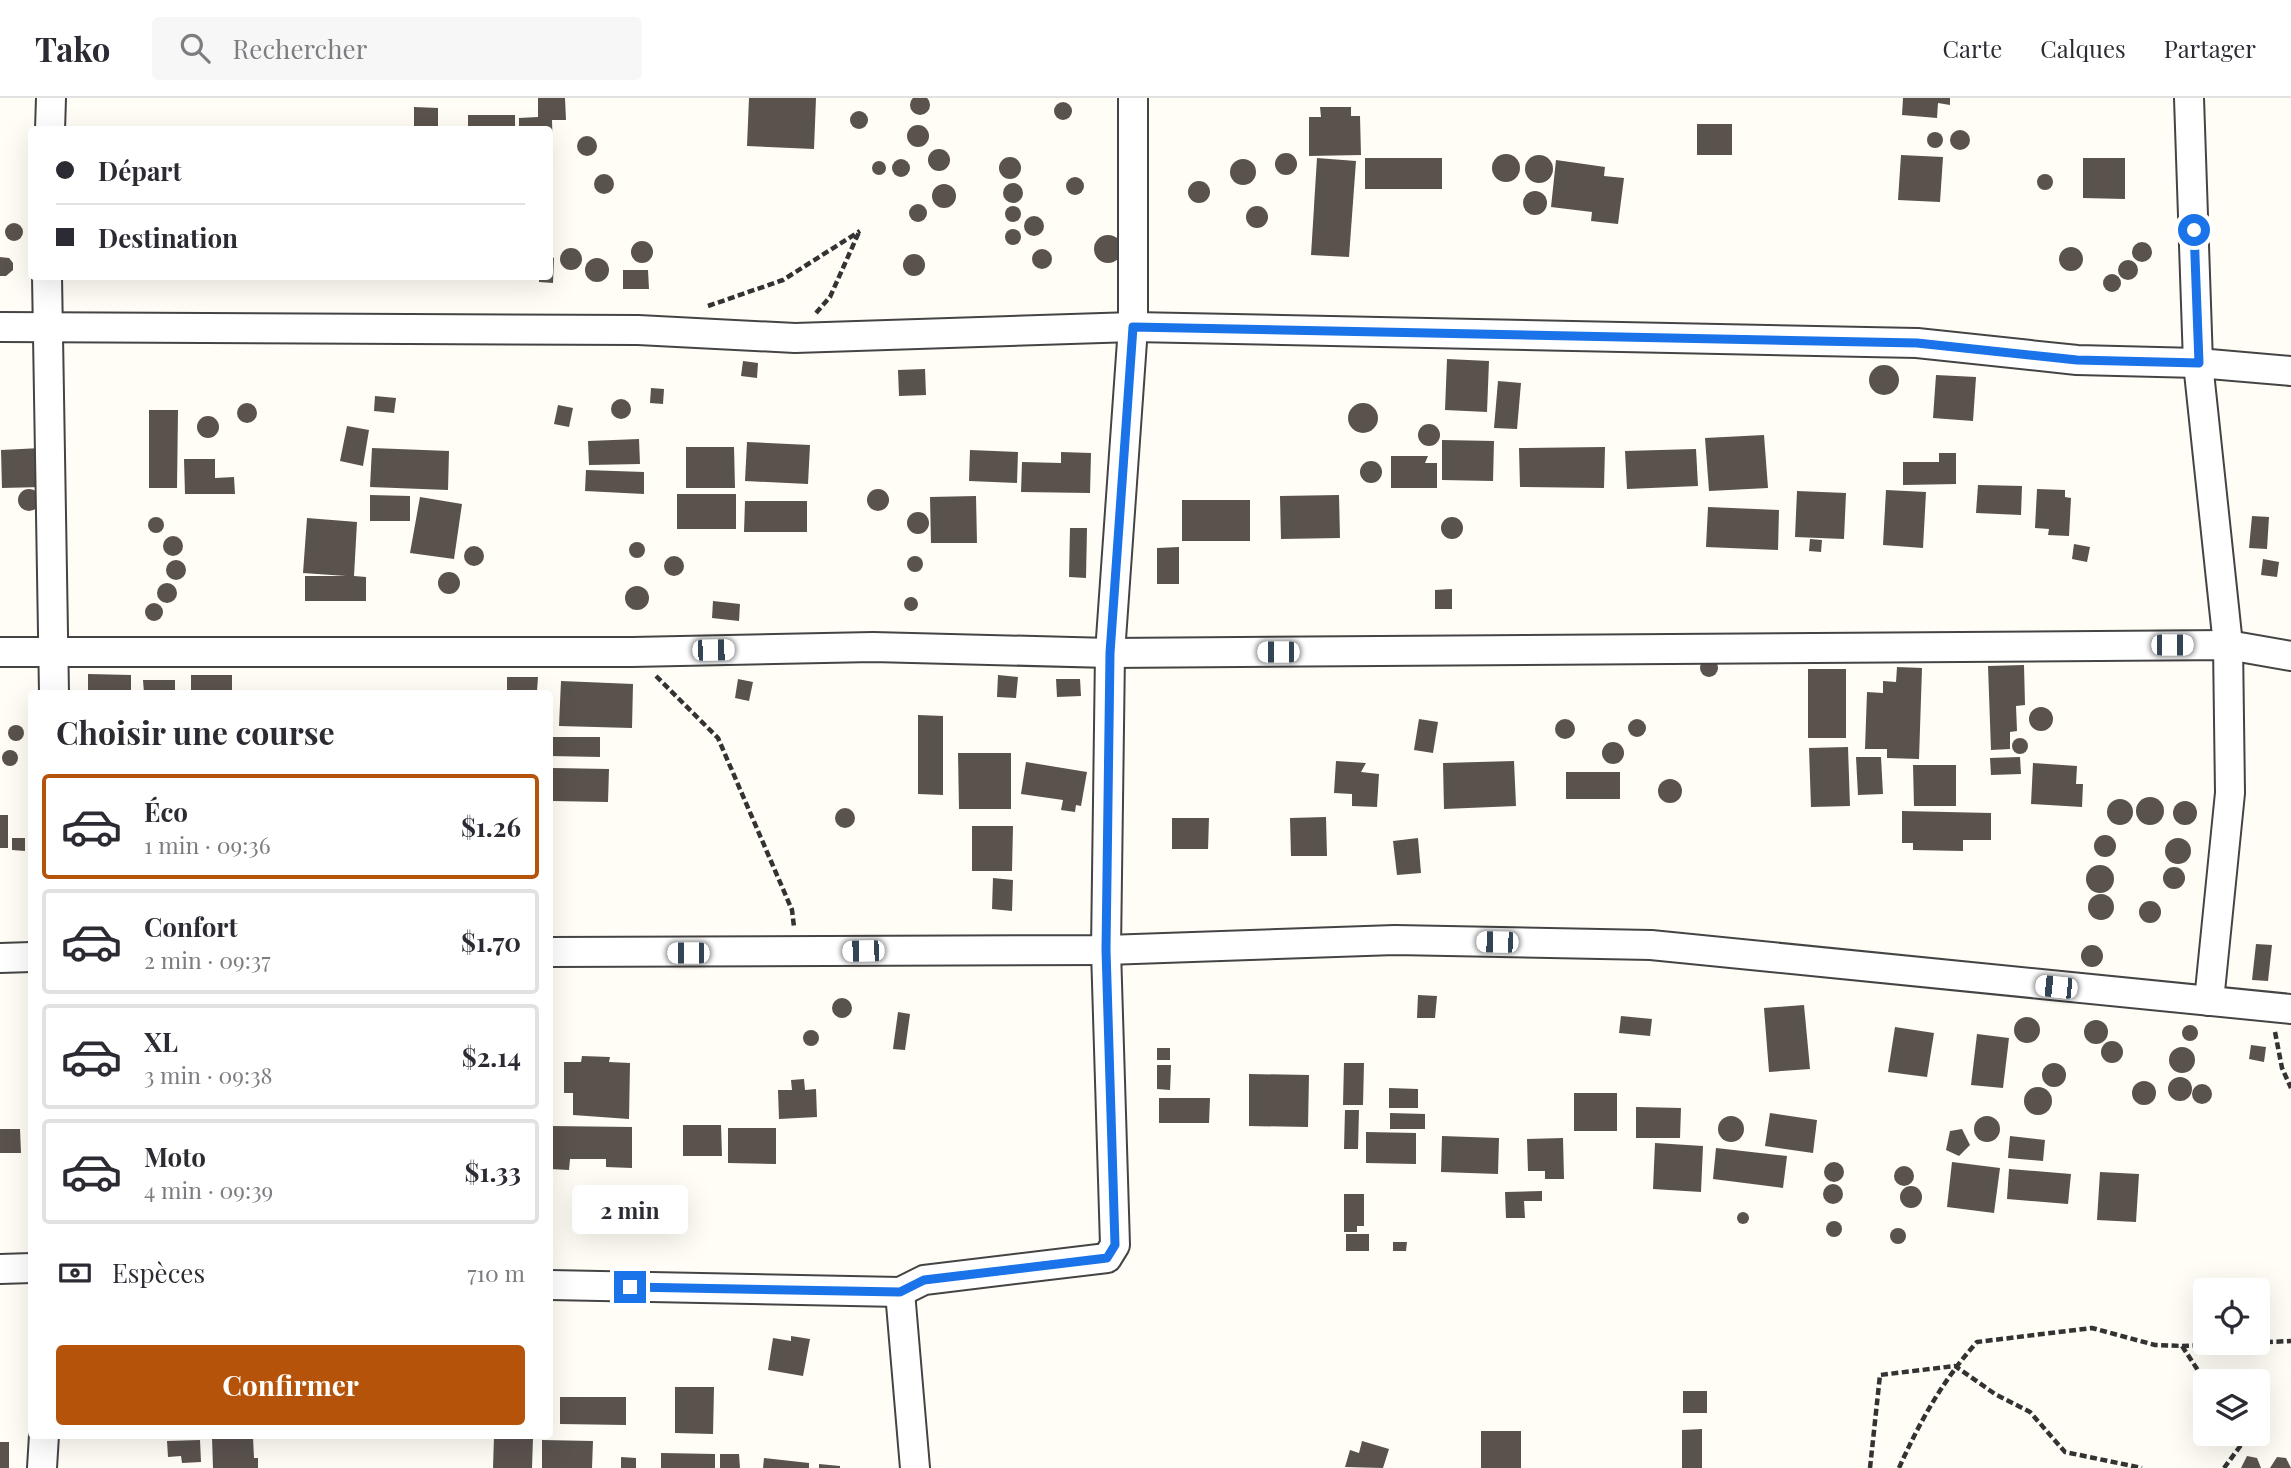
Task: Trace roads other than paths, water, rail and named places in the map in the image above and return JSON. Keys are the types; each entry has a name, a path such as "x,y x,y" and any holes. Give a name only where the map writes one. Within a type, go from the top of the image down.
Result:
{"street":[{"path":"50,126 51,98"},
{"path":"553,1285 900,1292 924,1280 1107,1258 1115,1245 1106,950 1110,653 1133,327 1133,98"},
{"path":"2189,98 2199,363 2228,645 2230,793 2209,1001"},
{"path":"47,280 54,690"},
{"path":"0,327 638,330 795,338 1133,327 1917,343 2077,360 2199,363 2291,371"},
{"path":"0,652 632,652 873,647 1110,653 2228,645 2291,656"},
{"path":"553,953 1106,950 1395,940 1651,945 2281,1008"},
{"path":"0,958 28,957"},
{"path":"0,1269 28,1268"},
{"path":"900,1292 915,1468"},
{"path":"42,1468 44,1439"}]}
